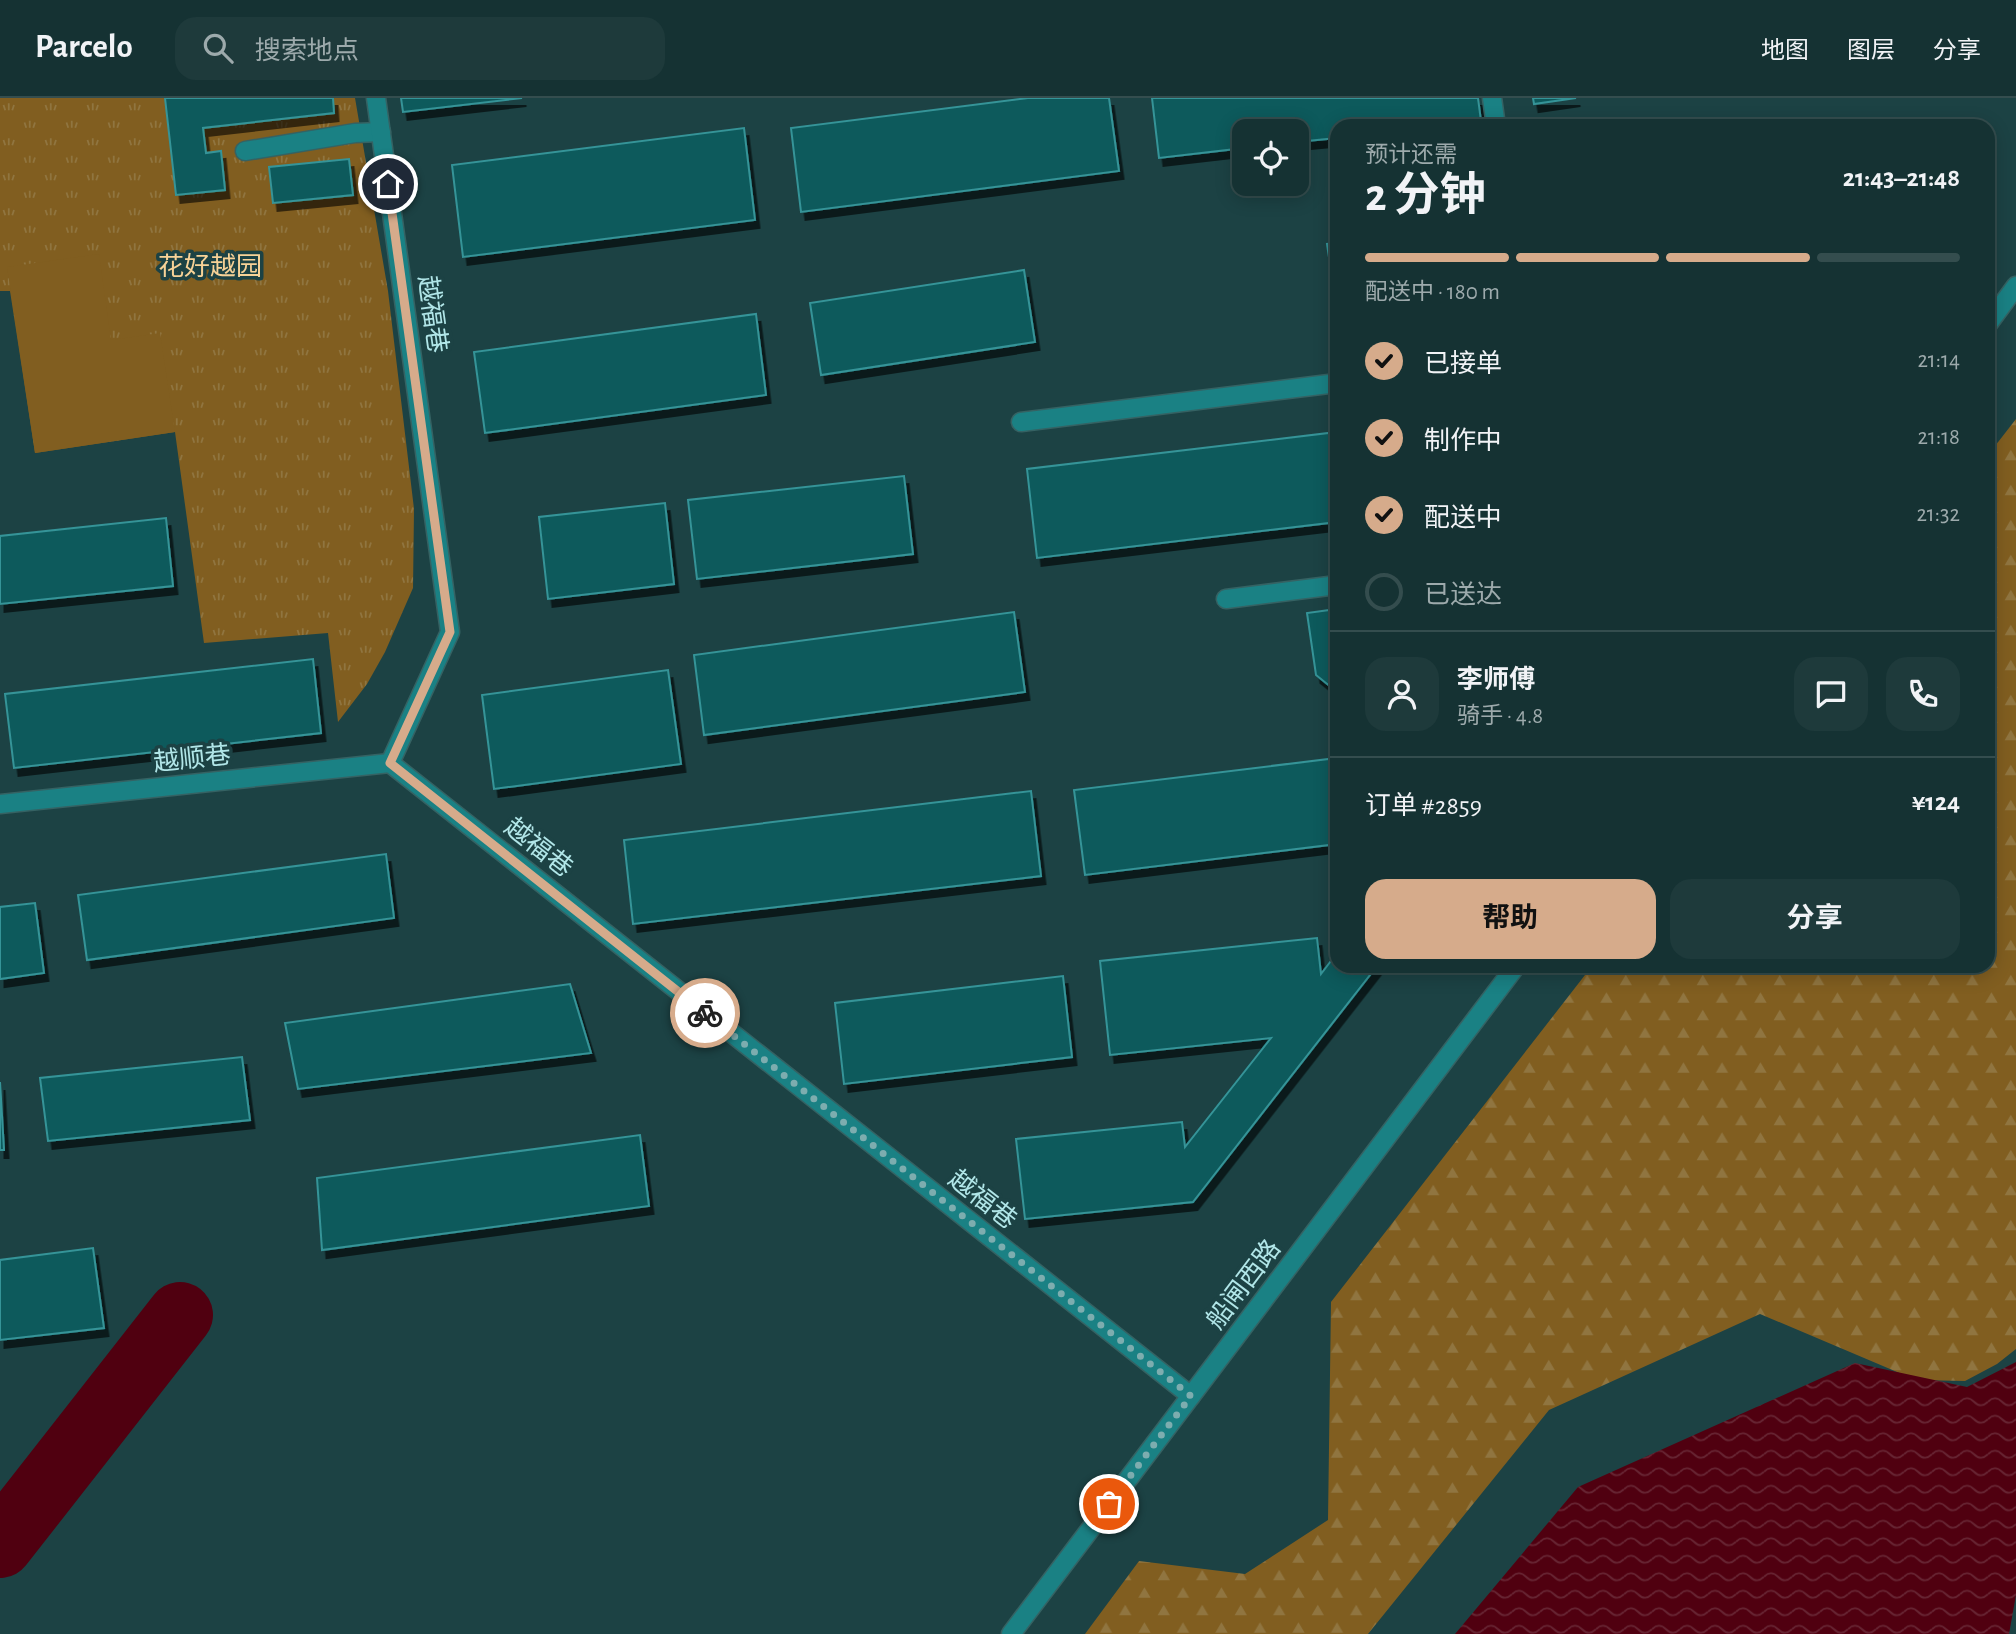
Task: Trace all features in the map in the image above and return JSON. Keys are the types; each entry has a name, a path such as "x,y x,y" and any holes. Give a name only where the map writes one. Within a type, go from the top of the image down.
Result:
{"street":[{"name":"越福巷","path":"376,98 450,632 390,763 1191,1396"},
{"path":"1492,98 1495,119"},
{"path":"245,151 355,133 381,132"},
{"path":"1995,314 2016,286"},
{"path":"1021,422 1330,384"},
{"path":"1226,599 1330,586"},
{"name":"越顺巷","path":"0,804 390,763"},
{"name":"船闸西路","path":"1011,1634 1511,973"}],"green space":[{"name":"花好越园","path":"0,98 355,98 388,291 414,509 413,588 385,652 367,684 338,722 328,633 204,643 175,432 35,453 10,291 0,291"},
{"path":"99,254 111,340 160,333 175,432 35,453 7,267"},
{"path":"2016,419 2016,1349 1997,1364 1965,1381 1916,1380 1760,1314 1549,1410 1368,1634 1085,1634 1139,1561 1245,1574 1328,1520 1331,1302 1587,973 1995,973 1995,446"}],"water":[{"path":"2016,1362 2016,1595 2009,1634 1455,1634 1578,1487 1855,1363 1967,1387"}],"building":[{"path":"165,98 333,98 334,113 203,128 206,153 221,151 225,190 176,195"},
{"path":"401,98 522,98 403,112"},
{"path":"1028,98 1109,98 1119,171 801,212 791,128"},
{"path":"1152,98 1478,98 1481,119 1330,119 1330,139 1309,141 1309,119 1232,119 1232,149 1159,158"},
{"path":"1533,98 1576,98 1534,104"},
{"path":"744,128 755,220 463,257 452,165"},
{"path":"349,159 353,195 273,203 269,167"},
{"path":"1327,244 1330,244 1330,264"},
{"path":"1024,270 1035,342 821,375 810,303"},
{"path":"756,314 766,395 485,433 474,352"},
{"path":"1330,433 1330,523 1037,558 1027,469"},
{"path":"904,476 913,554 697,579 688,500"},
{"path":"665,503 674,584 548,599 539,517"},
{"path":"166,518 173,586 0,604 0,536"},
{"path":"1330,610 1330,686 1316,675 1307,613"},
{"path":"1014,612 1025,692 704,735 694,655"},
{"path":"313,659 321,733 14,768 5,694"},
{"path":"668,670 681,764 494,789 482,695"},
{"path":"1330,759 1330,845 1085,875 1074,790"},
{"path":"1031,791 1041,876 633,924 624,840"},
{"path":"386,854 394,918 87,960 78,895"},
{"path":"35,903 44,973 0,979 0,907"},
{"path":"1317,938 1321,974 1330,962 1330,973 1372,973 1193,1202 1025,1219 1016,1139 1182,1122 1185,1147 1271,1038 1110,1055 1100,961"},
{"path":"1063,976 1072,1057 844,1084 835,1003"},
{"path":"570,984 591,1053 298,1089 285,1023"},
{"path":"242,1057 250,1120 48,1141 40,1078"},
{"path":"0,1082 4,1150 0,1150"},
{"path":"640,1135 649,1206 322,1250 317,1178"},
{"path":"93,1248 104,1328 0,1340 0,1260"}],"waterway":[{"path":"0,1545 180,1315"}],"way so far":[{"path":"705,1013 1191,1396 1109,1504"}],"route":[{"path":"388,184 450,632 390,763 705,1013"}]}
